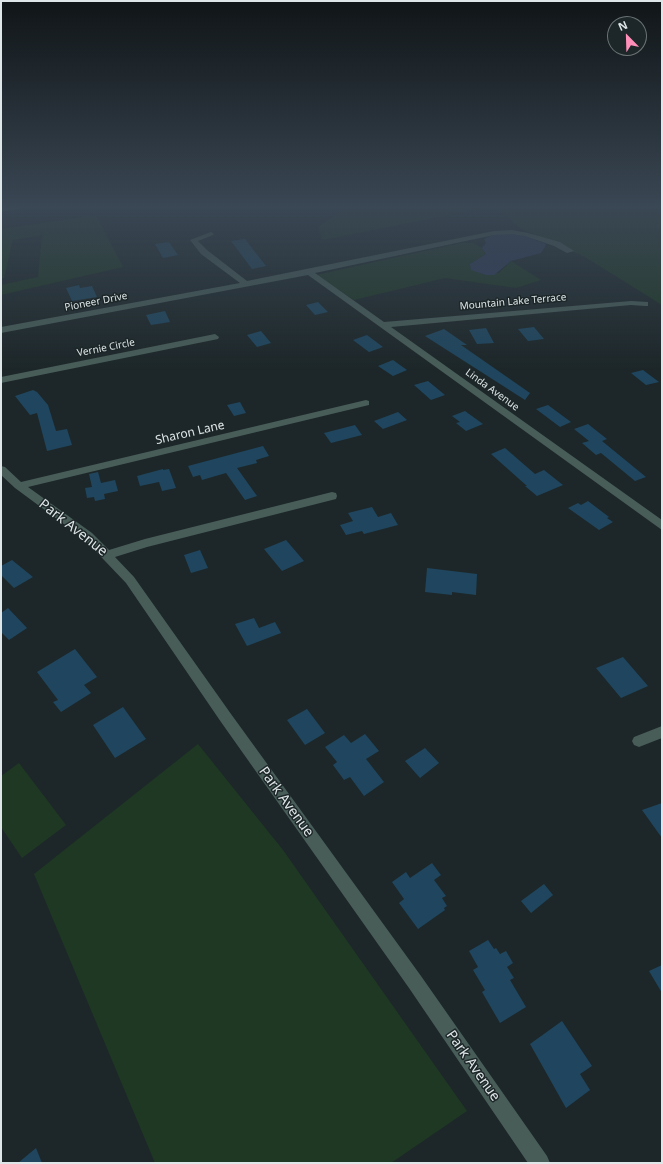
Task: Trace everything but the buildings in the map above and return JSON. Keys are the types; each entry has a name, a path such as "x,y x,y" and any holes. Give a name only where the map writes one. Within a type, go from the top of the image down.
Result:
{"street":[{"path":"216,261 246,284"},
{"name":"Pioneer Drive","path":"1,330 360,261"},
{"name":"Linda Avenue","path":"309,272 662,526"},
{"name":"Mountain Lake Terrace","path":"382,325 616,304 645,304"},
{"name":"Vernie Circle","path":"1,380 215,337"},
{"name":"Sharon Lane","path":"19,486 366,404"},
{"name":"Park Avenue","path":"1,469 19,486 66,520 108,555 130,580 172,638 226,718 420,989 540,1163"},
{"path":"108,555 151,541 332,496"},
{"path":"639,741 662,732"}],"green space":[{"path":"1,261 8,261 4,278 1,278"},
{"path":"39,261 120,261 123,267 1,295 1,285 38,277"},
{"path":"378,261 474,261 470,264 499,273 512,261 541,280 516,288 445,278 354,300 316,275"},
{"path":"592,261 662,261 662,305"},
{"path":"198,744 283,850 467,1111 391,1163 155,1163 34,874"},
{"path":"19,763 66,825 22,858 1,827 1,776"}],"water":[{"path":"474,261 511,261 494,275 486,275 471,270 470,264"}]}
